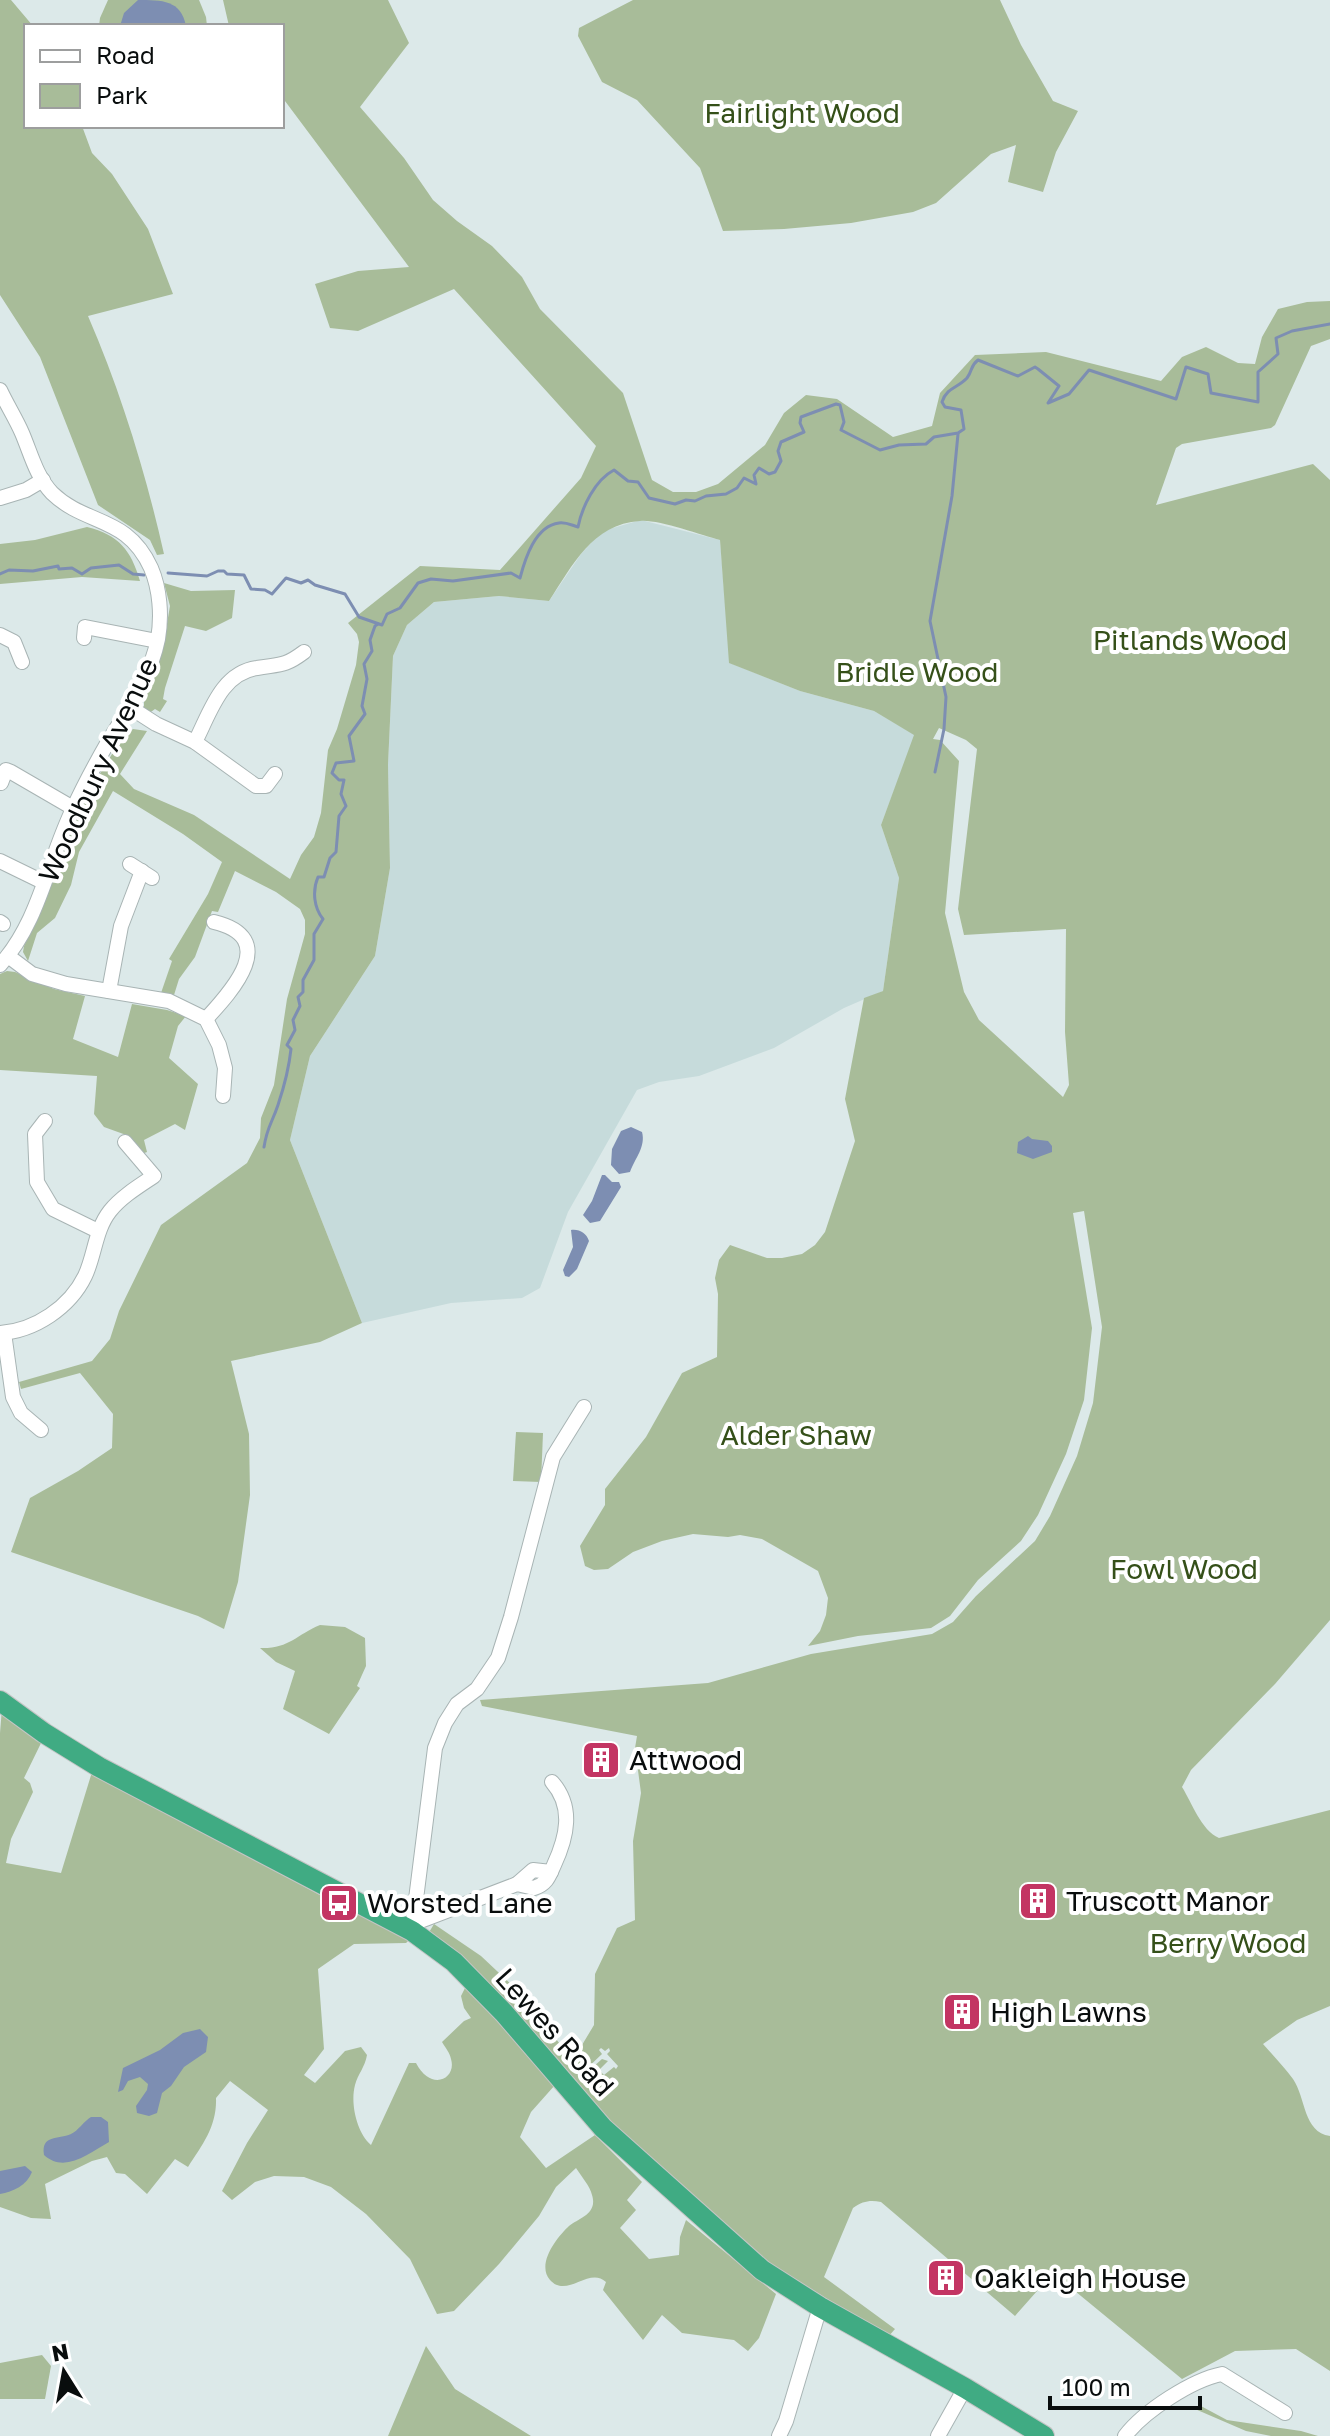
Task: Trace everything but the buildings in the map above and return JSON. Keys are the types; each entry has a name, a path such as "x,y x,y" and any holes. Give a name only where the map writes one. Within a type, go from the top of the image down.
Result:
{"highway":[{"name":"Lewes Road","path":"0,1701 99,1767 413,1927 484,1993 603,2128 762,2270 820,2307 1044,2436"}],"street":[{"name":"Woodbury Avenue","path":"0,390 43,480 60,498 126,533 138,544 152,569 160,620 148,672 131,708 107,744 73,808 43,882 33,917 4,960"},
{"path":"0,498 24,491 43,480"},
{"path":"84,638 85,627 157,641"},
{"path":"0,635 14,642 22,662"},
{"path":"195,742 230,679 255,668 286,666 304,652"},
{"path":"131,708 156,724 195,742 256,786 266,786 275,774"},
{"path":"1,783 6,770 73,808"},
{"path":"0,861 43,882"},
{"path":"109,991 121,926 141,871"},
{"path":"206,1019 234,990 243,973 247,949 240,932 214,922"},
{"path":"4,960 32,974 66,984 169,1001 206,1019 219,1045 225,1068 223,1096"},
{"path":"45,1121 35,1134 37,1182 53,1209 98,1231"},
{"path":"41,1430 21,1413 13,1397 2,1333 34,1325 65,1305 85,1276 98,1231 110,1211 154,1176 125,1142"},
{"path":"552,1782 562,1794 567,1814 565,1842 548,1880 534,1888 517,1884 413,1927 435,1748 457,1704 477,1689 498,1658 553,1457 584,1407"},
{"path":"779,2436 820,2307"},
{"path":"1125,2436 1173,2396 1202,2380 1222,2374 1285,2413"},
{"path":"938,2436 965,2388"}],"shaded area":[{"path":"641,520 720,540 730,663 800,691 874,711 915,735 881,825 899,878 883,991 844,1008 774,1048 699,1076 659,1082 637,1090 568,1212 540,1288 522,1298 451,1303 362,1323 290,1140 310,1056 375,956 390,868 388,765 393,656 407,625 434,602 499,596 549,601 581,554 602,531"}],"green space":[{"path":"0,0 11,0 31,24 24,24 24,128 83,128 92,153 112,174 148,229 173,294 88,316 132,434 164,554 157,555 150,540 98,505 40,357 0,295"},
{"path":"108,0 199,0 207,24 99,24"},
{"path":"223,0 388,0 409,43 360,107 404,158 433,200 492,246 522,277 540,309 623,393 652,480 673,492 696,492 718,484 765,445 784,413 806,395 837,399 893,437 932,426 940,393 975,355 1046,352 1161,381 1182,357 1206,347 1238,363 1255,364 1262,337 1278,309 1307,302 1330,301 1330,339 1311,346 1275,425 1182,444 1176,448 1156,505 1313,464 1330,480 1330,1620 1275,1684 1191,1770 1182,1787 1202,1823 1219,1838 1330,1810 1330,2006 1297,2020 1263,2044 1293,2079 1315,2128 1330,2136 1330,2371 1296,2349 1235,2351 1182,2379 1053,2273 1015,2316 881,2202 873,2201 853,2208 824,2277 895,2329 888,2337 765,2260 608,2123 428,1934 434,1924 481,1956 513,1986 573,2060 594,2025 595,1974 617,1928 635,1920 633,1841 641,1793 635,1748 637,1736 482,1706 480,1700 708,1683 811,1654 932,1634 953,1622 1035,1541 1077,1456 1093,1403 1102,1327 1084,1211 1073,1213 1092,1328 1084,1400 1066,1454 1038,1515 1021,1541 978,1580 950,1616 931,1628 858,1636 808,1646 820,1631 826,1615 828,1598 818,1571 762,1539 740,1535 693,1534 633,1552 608,1569 594,1570 585,1566 580,1546 605,1505 605,1489 646,1437 682,1373 717,1357 718,1294 715,1278 719,1260 730,1245 767,1258 802,1254 815,1245 825,1232 855,1141 845,1099 864,998 883,991 899,878 881,825 914,735 874,711 800,691 729,663 720,540 657,522 623,524 596,538 549,601 499,596 434,602 407,625 393,656 388,765 390,868 375,956 310,1056 290,1140 362,1323 320,1342 231,1361 249,1434 250,1495 238,1582 224,1629 198,1616 11,1552 30,1498 112,1448 113,1414 80,1373 21,1389 19,1382 92,1361 110,1339 119,1311 161,1225 247,1163 260,1138 261,1118 274,1085 287,999 305,934 305,920 300,909 276,892 235,871 218,912 212,911 195,957 179,979 174,995 161,993 172,961 169,959 208,894 222,862 113,791 79,852 71,885 55,918 37,933 28,961 23,952 24,946 56,875 62,850 82,803 120,741 133,729 147,731 120,774 134,789 194,815 290,879 314,837 321,813 328,750 356,665 359,642 348,623 420,566 500,570 581,478 596,446 454,289 358,331 330,328 315,284 358,271 409,267 284,100 284,24 229,24","holes":["939,728 966,740 977,749 958,909 964,935 1066,929 1065,1032 1069,1085 1063,1097 979,1020 964,992 945,913 959,761 940,740 933,739","609,2048 607,2054 618,2066 616,2069 614,2067 604,2075 599,2070 608,2061 602,2059 584,2075 582,2073 602,2054 599,2050"]},
{"name":"Fairlight Wood","path":"633,0 1000,0 1053,101 1078,111 1056,152 1043,192 1008,182 1016,145 991,154 936,203 913,212 851,223 723,231 700,168 637,100 602,82 578,36 579,28"},
{"path":"87,527 108,534 122,545 140,581 82,577 0,584 0,544 35,540"},
{"path":"164,583 191,591 235,590 232,618 206,631 185,626 165,688 163,699 167,701 160,712 155,709 148,714 144,709 144,695 164,641 170,606"},
{"path":"7,971 54,989 85,996 73,1039 118,1057 132,1004 186,1016 178,1026 169,1058 198,1084 185,1130 175,1124 144,1140 147,1152 139,1155 129,1136 104,1127 94,1114 97,1076 0,1070 0,974"},
{"path":"516,1432 543,1433 541,1482 513,1481"},
{"path":"320,1625 345,1627 365,1638 366,1666 357,1686 360,1688 329,1734 283,1709 295,1671 276,1662 260,1648 285,1644"},
{"path":"2,1708 43,1739 24,1778 33,1792 11,1839 6,1863 61,1873 92,1772 409,1940 406,1943 354,1944 318,1969 324,2049 304,2075 315,2083 345,2051 361,2047 367,2055 355,2085 354,2109 358,2126 371,2145 409,2063 416,2063 422,2072 435,2080 447,2077 450,2072 450,2057 442,2042 471,2018 461,1996 466,1986 555,2085 531,2112 520,2137 546,2168 595,2135 642,2182 627,2200 636,2210 620,2228 649,2259 679,2255 680,2237 686,2220 776,2294 759,2338 748,2351 734,2340 682,2333 662,2315 643,2340 603,2290 606,2282 592,2278 564,2286 550,2280 545,2266 554,2244 569,2226 592,2207 591,2192 576,2168 556,2187 539,2216 499,2264 454,2311 437,2314 410,2259 366,2214 331,2187 304,2177 274,2176 255,2182 232,2200 222,2191 268,2110 230,2081 216,2098 212,2126 188,2167 175,2159 147,2194 125,2174 116,2173 107,2157 45,2184 51,2219 31,2218 0,2207"},
{"path":"426,2346 455,2389 531,2436 388,2436"},
{"path":"42,2355 51,2366 45,2399 0,2399 0,2363"},
{"path":"1199,2405 1227,2420 1318,2436 1271,2436 1246,2431 1195,2409"}],"water":[{"path":"138,0 162,1 175,6 185,24 121,24 124,13"},
{"path":"631,1127 642,1132 641,1148 630,1172 619,1174 611,1165 612,1149 621,1131"},
{"path":"1028,1136 1048,1141 1052,1152 1033,1159 1017,1153 1018,1142"},
{"path":"602,1175 612,1182 619,1182 621,1187 600,1221 590,1223 583,1215"},
{"path":"571,1230 582,1232 589,1241 577,1269 569,1277 563,1270 573,1247"},
{"path":"200,2029 208,2037 206,2052 184,2067 162,2093 157,2113 149,2116 137,2113 136,2106 148,2084 140,2077 128,2081 118,2092 123,2068 160,2050 183,2033"},
{"path":"91,2117 101,2117 108,2122 109,2142 69,2162 60,2163 44,2155 48,2141 71,2134"},
{"path":"25,2166 32,2172 27,2181 15,2190 0,2194 0,2171"}],"waterway":[{"path":"168,573 207,576 224,571 244,575 251,589 272,594 286,578 301,583 308,580 345,594 359,617 382,625 387,614 400,608 418,583 431,579 453,581 511,573 520,578 528,553 543,530 559,523 578,527 590,495 601,480 614,470 628,481 638,482 649,498 675,504 726,494 737,488 744,478 756,484 754,475 759,468 769,474 775,472 781,461 778,451 781,442 804,432 801,417 836,404 840,405 844,422 841,430 880,450 899,445 926,444 934,437 964,429 961,410 945,407 942,402 950,390 967,378 978,360 1018,376 1035,367 1059,386 1048,403 1069,394 1089,370 1176,399 1186,367 1208,374 1211,393 1258,402 1258,372 1278,354 1276,338 1292,331 1330,324"},
{"path":"935,772 944,729 946,697 930,621 952,496 958,434"},
{"path":"0,574 9,570 33,571 58,566 59,569 72,568 82,574 91,568 119,565 133,574 144,575"},
{"path":"264,1147 286,1077 291,1049 287,1045 295,1030 293,1020 300,1006 298,997 303,992 303,980 314,960 314,934 323,919 316,905 316,882 318,877 324,877 330,858 336,852 339,816 346,806 341,794 344,780 339,780 332,773 336,763 354,761 349,736 365,714 362,706 367,679 364,664 372,651 370,640 378,624"}],"place":[{"name":"Attwood","path":"601,1760"},
{"name":"Truscott Manor","path":"1038,1901"},
{"name":"Worsted Lane","path":"339,1903"},
{"name":"High Lawns","path":"962,2012"},
{"name":"Oakleigh House","path":"946,2278"}],"park label":[{"name":"Pitlands Wood","path":"1190,640"},
{"name":"Bridle Wood","path":"917,672"},
{"name":"Alder Shaw","path":"796,1435"},
{"name":"Fowl Wood","path":"1184,1569"},
{"name":"Berry Wood","path":"1228,1943"}]}
